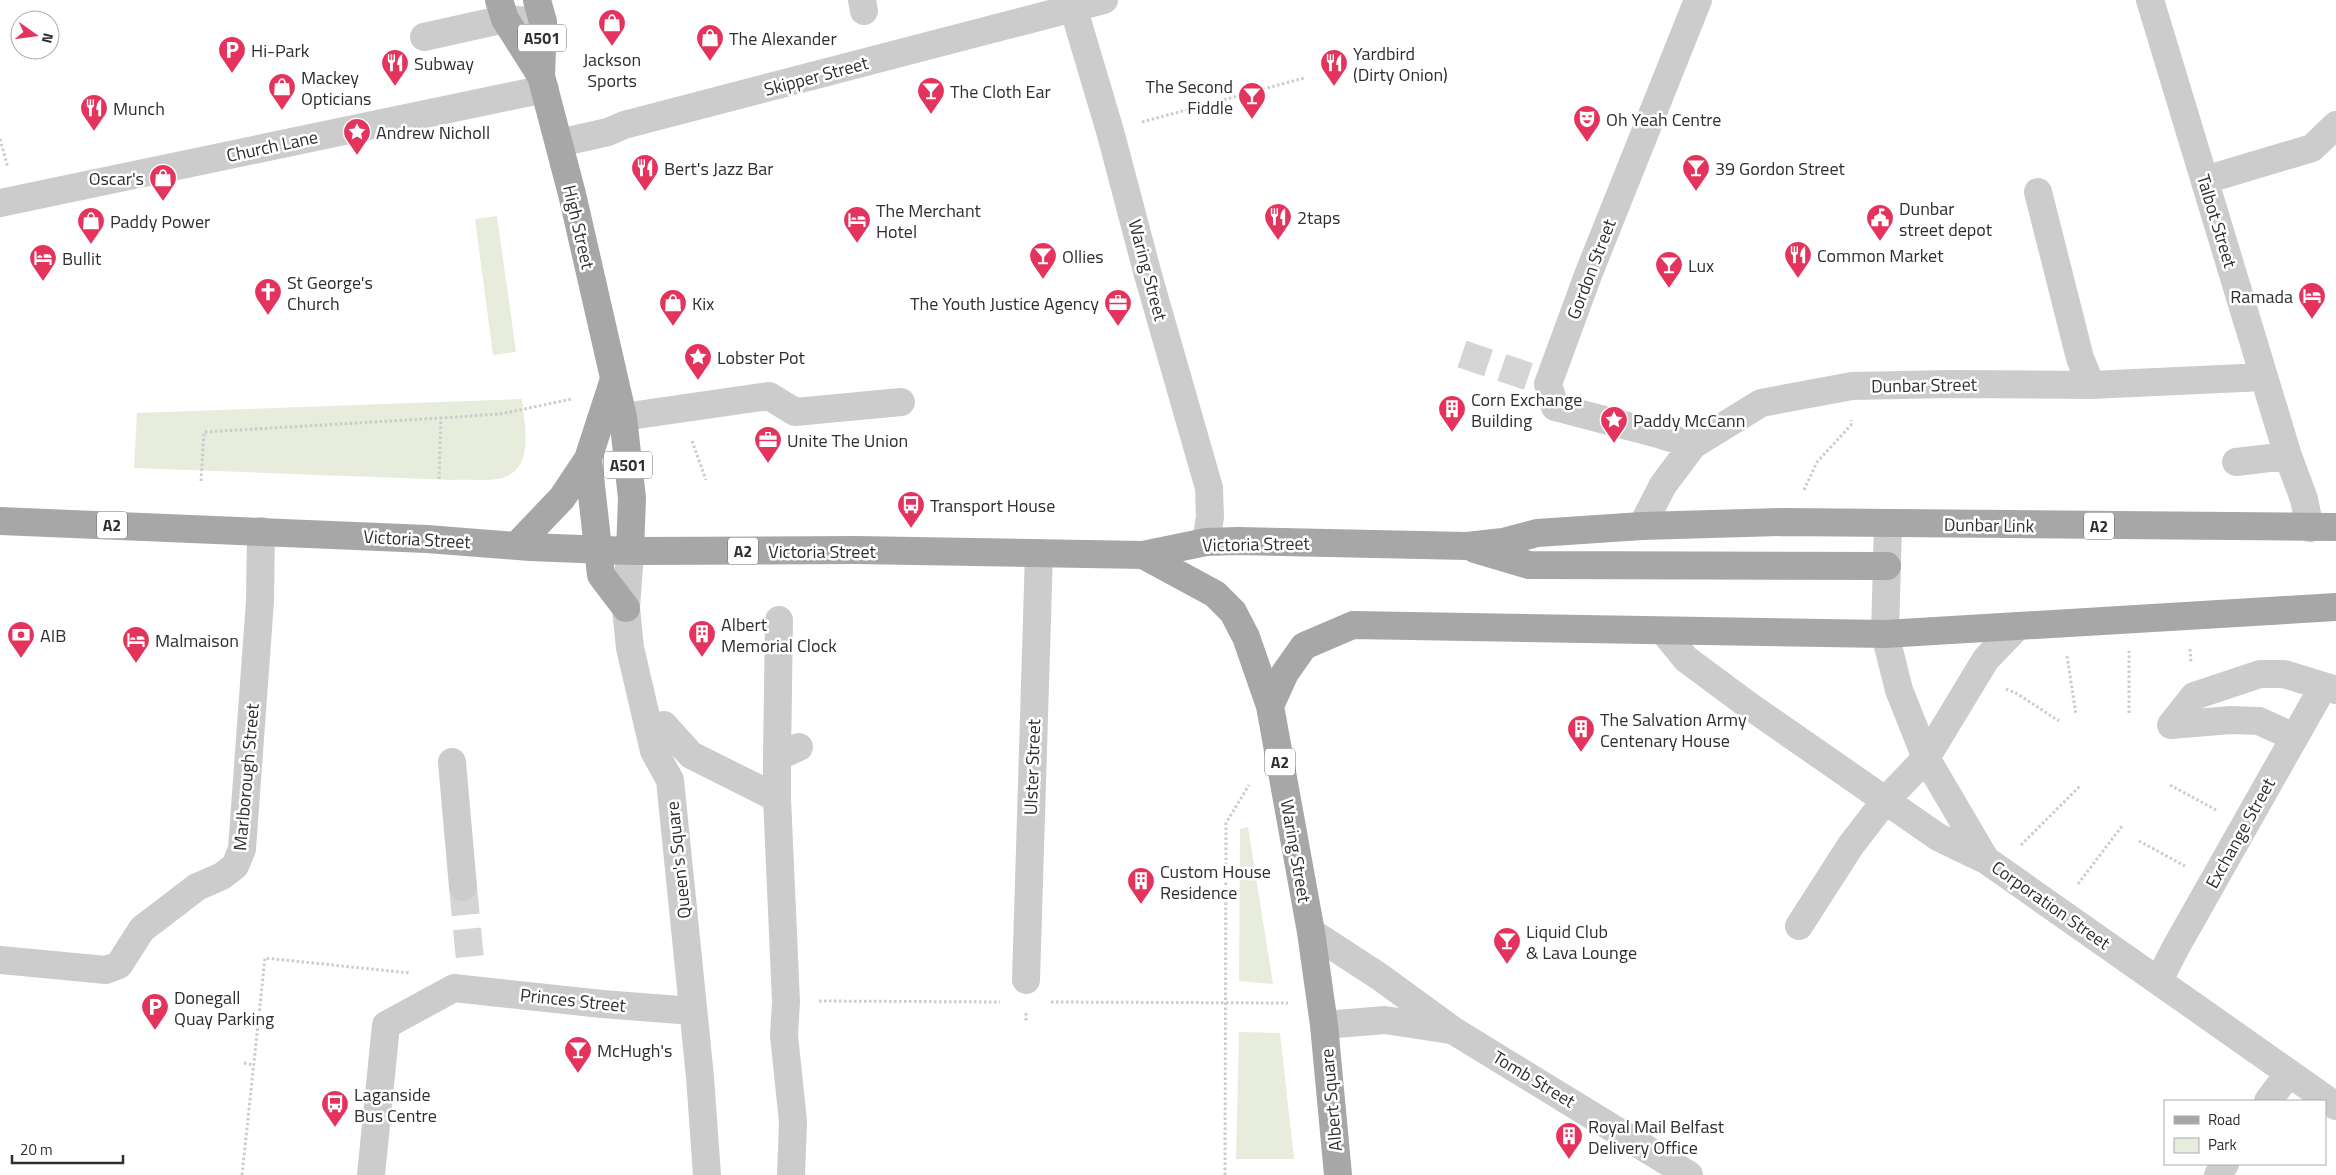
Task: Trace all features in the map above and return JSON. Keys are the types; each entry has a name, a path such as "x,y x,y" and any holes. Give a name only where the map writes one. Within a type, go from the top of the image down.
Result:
{"main road":[{"name":"High Street","path":"502,10 543,82"},
{"name":"High Street","path":"540,11 543,82 623,417 632,498 630,551"},
{"name":"A501","path":"517,545 562,498 588,459 614,380"},
{"path":"588,459 601,574 626,608"},
{"name":"Victoria Street","path":"0,521 261,531 598,550 856,550 1039,554 1143,554 1206,542 1467,546 1503,542 1537,533 1642,526"},
{"name":"Dunbar Link","path":"1642,526 1783,522 2323,528"},
{"path":"1467,546 1529,565 1887,566"},
{"name":"Waring Street","path":"1143,554 1215,594 1233,612 1246,637 1270,706 1311,932 1324,1025"},
{"path":"1270,706 1286,673 1304,646 1353,625 1664,632 1885,634 2336,607"},
{"name":"Albert Square","path":"1324,1025 1338,1175"}],"street":[{"name":"Skipper Street","path":"559,143 608,132 624,125 1072,4 1104,0"},
{"name":"Gordon Street","path":"1693,445 1555,407 1544,382 1698,0"},
{"name":"Talbot Street","path":"2150,0 2288,456 2304,500 2323,528"},
{"name":"Waring Street","path":"1072,4 1110,131 1148,274 1210,488 1210,518 1206,542"},
{"path":"424,37 502,10 540,11"},
{"name":"Church Lane","path":"0,203 543,82"},
{"path":"2205,180 2312,148 2336,125"},
{"path":"2038,192 2080,358 2091,385"},
{"name":"Dunbar Street","path":"1642,526 1663,485 1693,445 1761,403 1852,386 2091,385 2264,377"},
{"path":"623,417 769,396 795,412 901,402"},
{"path":"2236,462 2288,456"},
{"name":"Corporation Street","path":"1888,524 1885,634 1899,690 1926,758 1986,860 2336,1106"},
{"name":"Marlborough Street","path":"0,960 106,970 119,965 128,948 142,930 197,887 222,876 235,866 242,849 260,601 261,531"},
{"name":"Queen's Square","path":"630,551 626,608 630,648 654,751 670,780 707,1175"},
{"name":"Ulster Street","path":"1026,980 1039,554"},
{"path":"779,620 788,752 777,798 786,1002 784,1035 793,1122 792,1175"},
{"path":"1799,926 1852,845 1885,801 1926,758 1986,659 2018,626"},
{"path":"1664,632 1686,659 1885,801 1938,838 1986,860"},
{"path":"2294,737 2260,721 2231,720 2171,725 2194,696 2260,674 2284,674 2330,689"},
{"name":"Exchange Street","path":"2159,980 2294,737 2330,689"},
{"path":"664,725 691,755 777,798"},
{"path":"452,762 463,887"},
{"name":"Tomb Street","path":"1311,932 1380,977 1454,1030 1690,1175"},
{"name":"Princes Street","path":"371,1175 386,1025 466,982 602,1004 693,1011"},
{"name":"Tomb Street","path":"1324,1025 1385,1020 1454,1030"},
{"path":"2269,1100 2289,1073"}],"path":[{"path":"1110,131 1304,78"},
{"path":"201,481 204,432 500,414 572,399"},
{"path":"439,479 441,418"},
{"path":"1817,462 1851,425"},
{"path":"689,432 706,480"},
{"path":"2188,616 2194,696"},
{"path":"2128,620 2129,713"},
{"path":"2064,623 2068,668 2076,715"},
{"path":"2016,693 2058,721"},
{"path":"1225,1175 1226,823 1276,741"},
{"path":"2170,784 2245,826"},
{"path":"2045,819 2080,786"},
{"path":"2092,867 2122,826"},
{"path":"2139,841 2182,864"},
{"path":"242,1175 265,958 417,974"},
{"path":"244,1063 253,1065"}],"green space":[{"path":"497,216 516,352 493,355 475,219"},
{"path":"522,399 526,442 524,453 521,463 514,471 500,479 454,480 134,468 137,413"},
{"path":"1248,827 1273,984 1239,981 1240,829"},
{"path":"1239,1032 1280,1033 1294,1159 1236,1159"}],"tunnel":[{"path":"1462,354 1539,380"},
{"path":"463,887 471,970"}],"place":[{"name":"Jackson Sports","path":"612,47"},
{"name":"The Alexander","path":"710,62"},
{"name":"Hi-Park","path":"232,74"},
{"name":"Subway","path":"395,87"},
{"name":"Yardbird (Dirty Onion)","path":"1334,87"},
{"name":"Mackey Opticians","path":"282,111"},
{"name":"The Cloth Ear","path":"931,115"},
{"name":"The Second Fiddle","path":"1252,120"},
{"name":"Munch","path":"94,132"},
{"name":"Oh Yeah Centre","path":"1587,143"},
{"name":"Andrew Nicholl","path":"357,156"},
{"name":"Bert's Jazz Bar","path":"645,192"},
{"name":"39 Gordon Street","path":"1696,192"},
{"name":"Oscar's","path":"163,202"},
{"name":"2taps","path":"1278,241"},
{"name":"Dunbar street depot","path":"1880,242"},
{"name":"The Merchant Hotel","path":"857,244"},
{"name":"Paddy Power","path":"91,245"},
{"name":"Common Market","path":"1798,279"},
{"name":"Ollies","path":"1043,280"},
{"name":"Bullit","path":"43,282"},
{"name":"Lux","path":"1669,289"},
{"name":"St George's Church","path":"268,316"},
{"name":"Ramada","path":"2312,320"},
{"name":"Kix","path":"673,327"},
{"name":"The Youth Justice Agency","path":"1118,327"},
{"name":"Lobster Pot","path":"698,381"},
{"name":"Corn Exchange Building","path":"1452,433"},
{"name":"Paddy McCann","path":"1614,444"},
{"name":"Unite The Union","path":"768,464"},
{"name":"Transport House","path":"911,529"},
{"name":"Albert Memorial Clock","path":"702,658"},
{"name":"AIB","path":"21,659"},
{"name":"Malmaison","path":"136,664"},
{"name":"The Salvation Army Centenary House","path":"1581,753"},
{"name":"Custom House Residence","path":"1141,905"},
{"name":"Liquid Club & Lava Lounge","path":"1507,965"},
{"name":"Donegall Quay Parking","path":"155,1031"},
{"name":"McHugh's","path":"578,1074"},
{"name":"Laganside Bus Centre","path":"335,1128"},
{"name":"Royal Mail Belfast Delivery Office","path":"1569,1160"}]}
